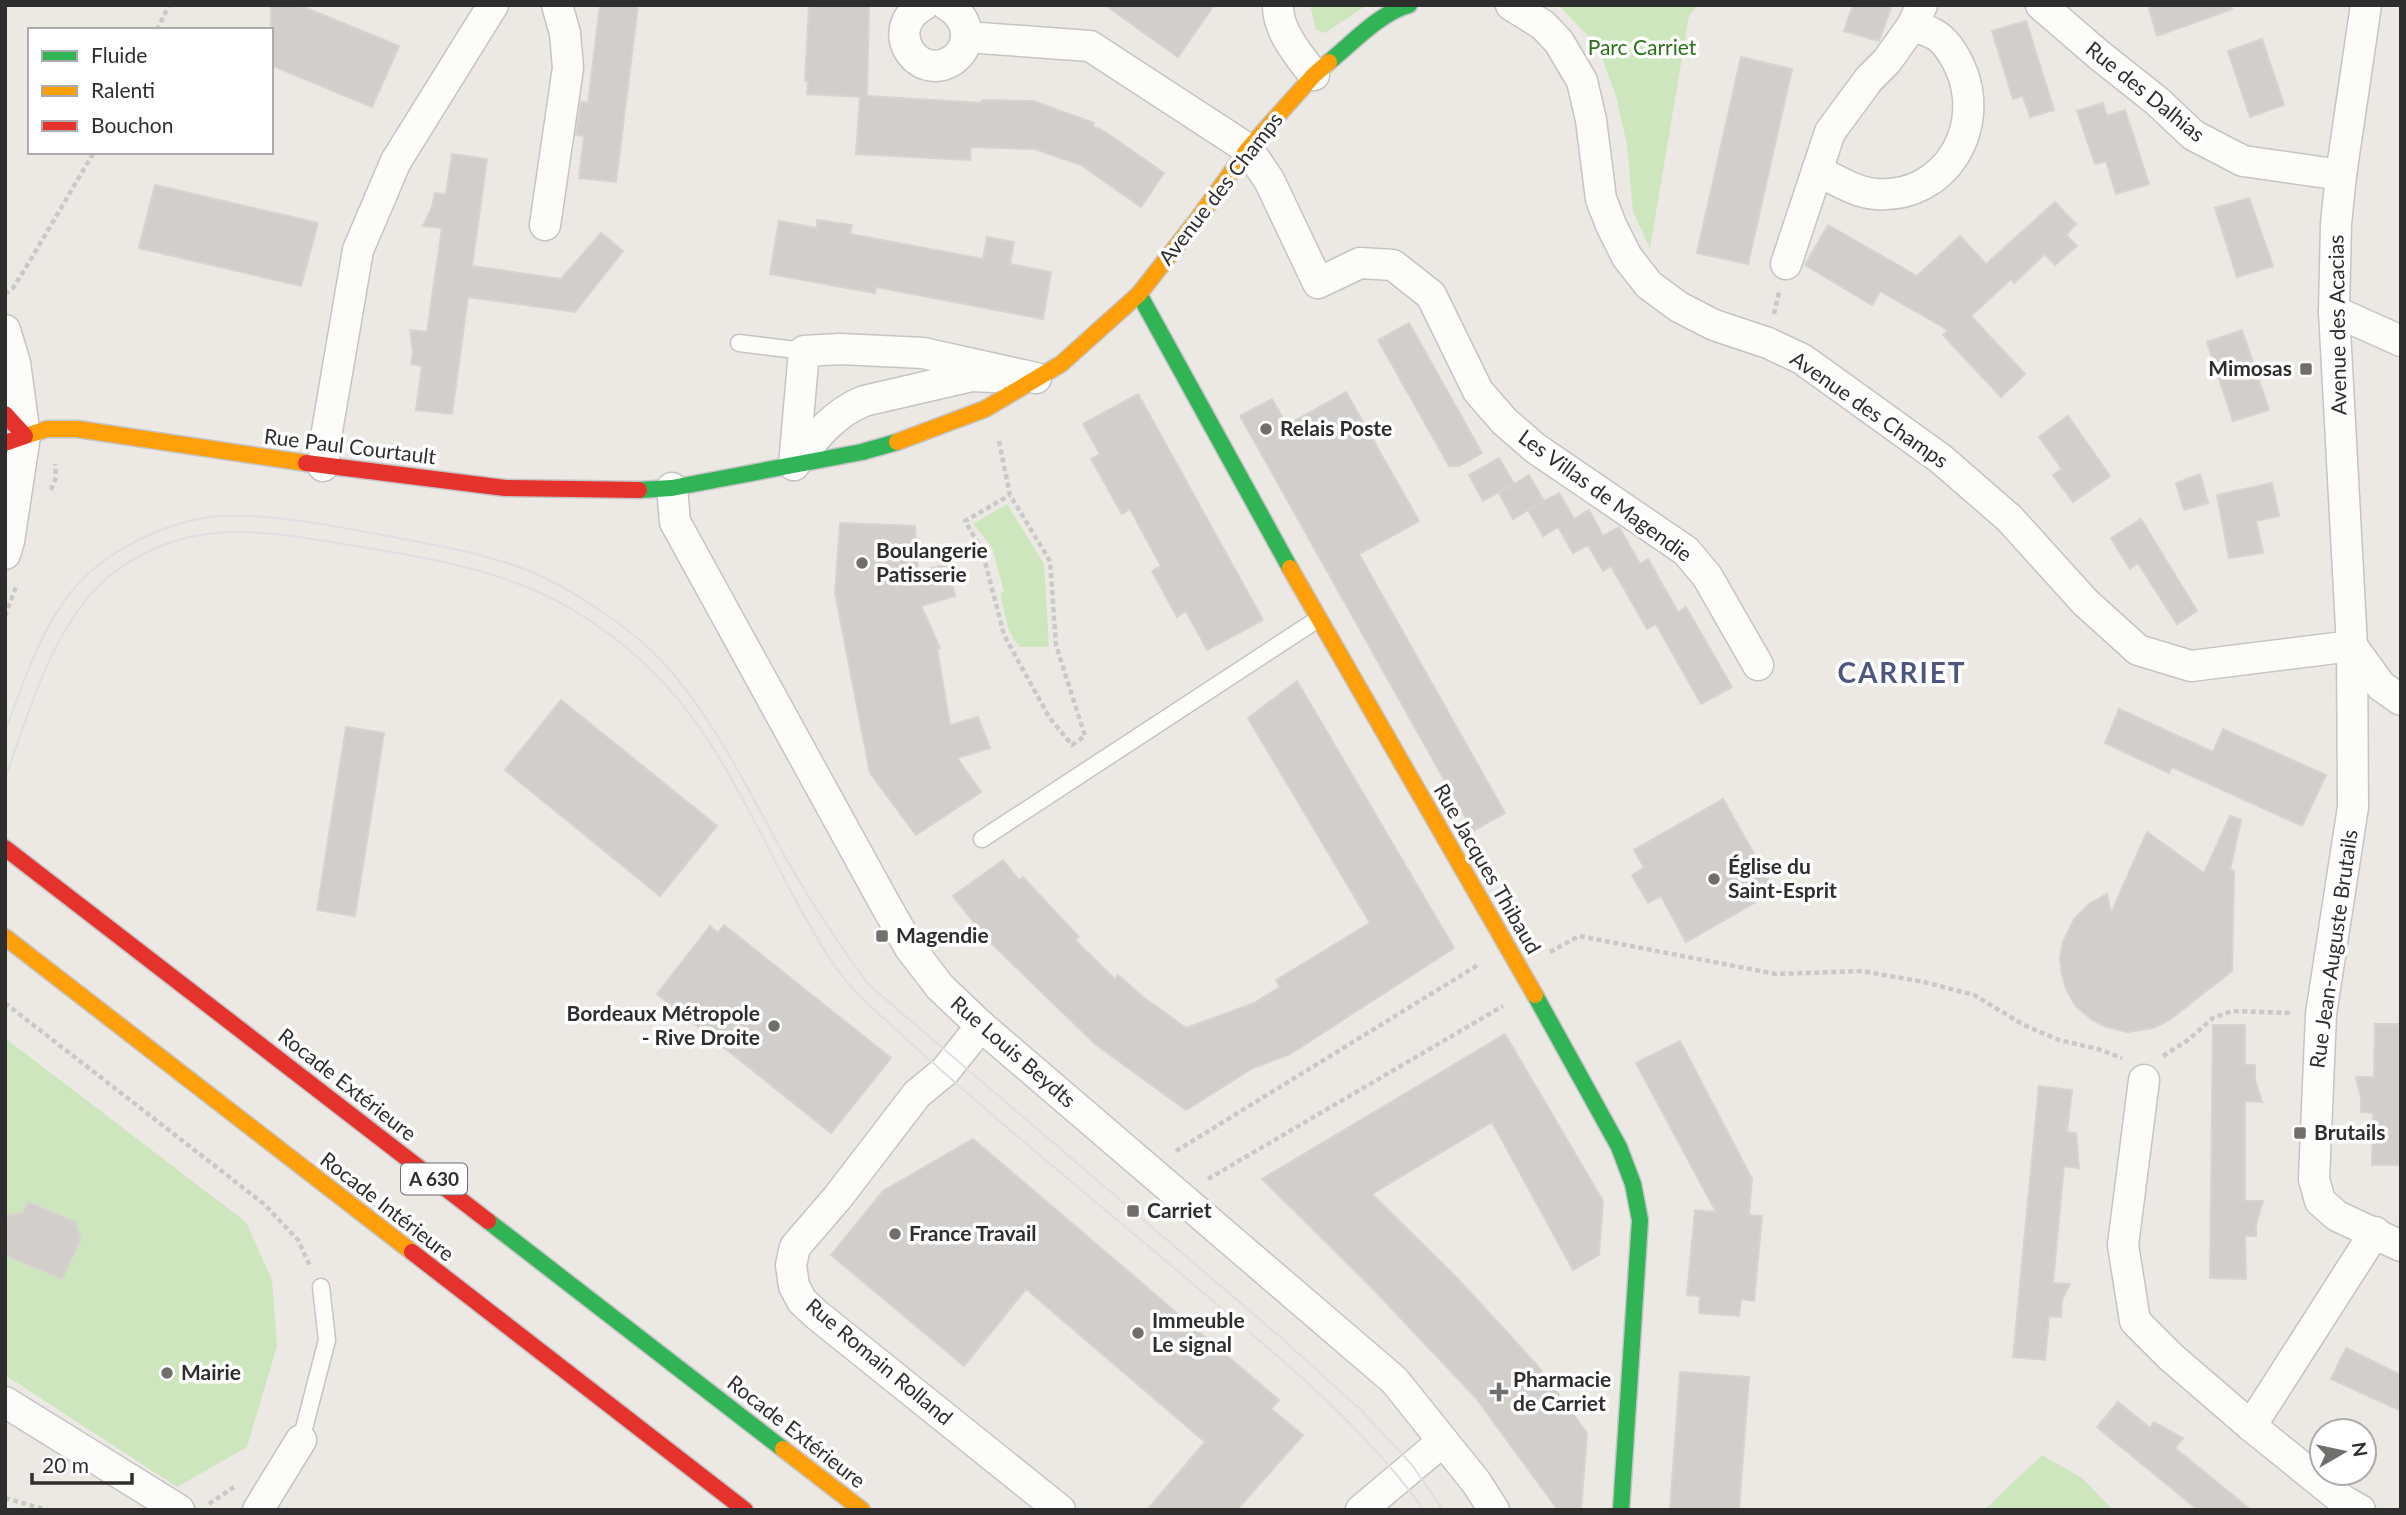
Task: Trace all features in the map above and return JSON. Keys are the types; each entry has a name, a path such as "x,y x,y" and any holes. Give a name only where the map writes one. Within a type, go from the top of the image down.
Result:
{"main road":[{"name":"Avenue des Champs","path":"672,488 873,449 917,436 985,409 1061,364 1139,294 1248,149 1314,75 1368,28 1401,7 1409,5"},
{"name":"Rue Jacques Thibaud","path":"1139,294 1318,619 1520,969 1619,1147 1633,1184 1640,1220 1621,1510"},
{"path":"5,414 15,440"},
{"name":"Rue Paul Courtault","path":"15,440 47,429 77,429 323,466 505,488 672,488"},
{"name":"Rocade Extérieure","path":"5,848 862,1510"},
{"name":"Rocade Intérieure","path":"5,937 745,1510"}],"street":[{"path":"323,466 358,250 396,161 493,5"},
{"path":"545,225 569,68 565,33 557,5"},
{"path":"924,5 911,15 904,34 906,44 919,61 929,65 950,62 964,47 967,37 962,18 947,5"},
{"path":"1278,5 1277,14 1294,49 1314,75"},
{"name":"Avenue des Champs","path":"1511,5 1543,25 1559,41 1582,81 1591,120 1601,199 1627,257 1649,285 1679,307 1714,325 1768,343 1802,359 1941,458 2009,518 2085,603 2138,650 2191,666 2352,646"},
{"name":"Rue des Dalhias","path":"2041,5 2157,101 2193,135 2243,161 2342,175"},
{"name":"Avenue des Acacias","path":"2352,646 2334,311 2336,224 2366,5"},
{"path":"1786,264 1817,171 1830,132 1869,79 1887,61 1917,16 1952,51 1968,88 1967,124 1961,143 1949,164 1924,186 1896,194 1874,194 1817,171"},
{"path":"967,37 1090,46 1248,149"},
{"name":"Les Villas de Magendie","path":"1248,149 1269,180 1318,284 1360,263 1393,265 1430,295 1478,391 1504,421 1535,448 1686,551 1707,576 1758,665"},
{"path":"2334,311 2401,341"},
{"path":"5,330 15,363 15,440 9,541 5,554"},
{"path":"794,465 804,351 840,349 923,353 1036,378"},
{"path":"794,465 823,427 848,408 864,401 972,376 1036,378"},
{"name":"Rue Louis Beydts","path":"672,488 675,522 910,948 940,987 981,1026 1394,1380 1476,1482 1494,1510"},
{"path":"2352,646 2381,686 2401,700"},
{"name":"Rue Jean-Auguste Brutails","path":"2352,646 2353,807 2321,1014 2314,1178 2320,1201 2337,1216 2401,1245"},
{"name":"Rue Romain Rolland","path":"981,1026 945,1072 917,1094 838,1197 795,1247 791,1265 794,1286 802,1301 817,1315 1060,1510"},
{"path":"2145,1067 2123,1245 2135,1321 2171,1357 2251,1426 2344,1501 2360,1510"},
{"path":"2251,1426 2375,1232"},
{"path":"5,1402 179,1510"},
{"path":"258,1510 300,1440"},
{"path":"1361,1510 1443,1441"}],"lane":[{"path":"738,343 804,351"},
{"path":"982,839 1318,619"},
{"path":"300,1440 327,1340 321,1287"}],"path":[{"path":"158,28 169,5"},
{"path":"5,294 13,288 93,154"},
{"path":"985,409 997,433 1010,495 1050,561 1056,645 1085,736 1072,745 1049,717 1004,635 982,550 965,521 1010,495"},
{"path":"1149,1168 1489,959 1520,969 1579,936 1776,974 1861,971 1924,982 1975,995 2024,1025 2145,1067 2188,1040 2213,1018 2232,1011 2321,1014"},
{"path":"1180,1195 1516,999 1520,969"},
{"path":"5,1003 264,1203 298,1240 321,1287"},
{"path":"200,1510 242,1480"},
{"path":"5,1498 47,1510"}],"green space":[{"path":"1310,5 1367,5 1325,33 1316,30"},
{"name":"Parc Carriet","path":"1558,5 1698,5 1689,16 1650,248 1633,212 1627,145 1616,96 1597,45"},
{"path":"1007,504 1044,564 1049,647 1019,647 1009,631 1000,593 1004,592 992,547 973,524"},
{"path":"5,1038 246,1222 272,1280 277,1346 247,1447 177,1487 5,1375"},
{"path":"2042,1455 2082,1478 2113,1510 1984,1510"}],"building":[{"path":"271,5 299,5 399,46 372,107 273,66"},
{"path":"600,5 638,5 616,182 579,178 584,136 576,135 581,102 588,103"},
{"path":"809,5 869,5 867,96 982,103 982,100 1033,101 1094,123 1093,127 1102,130 1164,173 1141,207 1081,165 1035,149 971,147 970,160 856,154 860,97 807,94 808,81 805,81"},
{"path":"1105,5 1214,5 1178,57"},
{"path":"1853,5 1892,5 1879,41 1844,31"},
{"path":"2148,5 2231,5 2232,9 2157,36"},
{"path":"2026,21 2054,110 2030,117 2023,96 2013,99 1992,31"},
{"path":"2262,39 2284,105 2250,117 2228,51"},
{"path":"1741,57 1792,69 1748,264 1697,253"},
{"path":"2103,103 2107,116 2125,110 2149,184 2116,194 2106,161 2095,164 2077,111"},
{"path":"452,154 487,159 472,266 561,279 601,233 623,251 575,312 468,297 452,414 416,410 422,366 411,364 413,352 410,330 427,332 442,228 423,226 435,193 446,194"},
{"path":"155,185 318,223 301,286 139,248"},
{"path":"2249,198 2273,266 2237,277 2215,208"},
{"path":"2055,202 2076,224 2066,235 2077,246 2055,265 2045,254 2014,283 2011,279 1971,316 2025,374 2001,397 1943,335 1948,330 1880,291 1872,305 1805,265 1828,225 1917,276 1960,236 1986,264"},
{"path":"817,220 852,225 850,234 983,259 987,237 1014,242 1010,264 1051,272 1043,319 876,287 875,293 770,274 779,221 817,228"},
{"path":"1409,323 1482,453 1459,466 1449,466 1378,340"},
{"path":"2242,330 2269,410 2233,421 2207,342"},
{"path":"1346,392 1419,521 1359,554 1505,813 1473,831 1240,416 1272,399 1287,425"},
{"path":"1138,394 1263,620 1207,650 1186,611 1177,617 1152,571 1161,566 1130,509 1122,514 1091,459 1100,454 1083,424"},
{"path":"2068,416 2110,476 2073,502 2053,475 2062,469 2039,437"},
{"path":"1499,458 1514,484 1483,501 1469,475"},
{"path":"2200,474 2208,503 2184,510 2176,483"},
{"path":"1529,475 1544,501 1513,519 1499,493"},
{"path":"2272,483 2279,516 2256,521 2263,553 2229,558 2217,495"},
{"path":"1559,493 1574,519 1589,510 1603,536 1619,527 1640,564 1648,559 1678,612 1686,607 1732,687 1701,704 1656,624 1647,629 1611,566 1603,571 1588,545 1573,553 1558,527 1543,536 1528,510"},
{"path":"2141,519 2197,611 2177,624 2138,563 2130,569 2111,538"},
{"path":"840,523 915,526 918,572 947,564 955,596 921,606 940,648 937,649 950,725 978,717 990,748 957,758 981,792 916,835 870,773 835,593"},
{"path":"1297,681 1454,948 1290,1054 1253,1068 1186,1110 1095,1044 987,939 953,896 1003,860 1019,880 1023,877 1079,937 1075,940 1115,979 1118,975 1186,1028 1254,1003 1280,987 1276,980 1370,923 1248,718"},
{"path":"561,700 717,826 660,896 505,770"},
{"path":"2119,709 2213,752 2223,729 2326,775 2302,826 2172,767 2169,773 2105,743"},
{"path":"346,727 384,733 355,916 317,910"},
{"name":"Église du Saint-Esprit","path":"1723,799 1775,891 1686,942 1661,896 1648,903 1632,875 1644,868 1634,850"},
{"path":"2230,816 2241,820 2230,870 2234,871 2232,971 2168,1021 2153,1028 2128,1032 2092,1020 2076,1006 2062,975 2060,958 2063,942 2074,919 2089,904 2107,894 2111,913 2147,832 2204,873"},
{"name":"Bordeaux Métropole - Rive Droite","path":"724,925 891,1058 831,1133 657,994 710,926 718,933"},
{"path":"2375,1024 2401,1024 2401,1165 2372,1165 2373,1113 2361,1112 2356,1077 2374,1077"},
{"path":"2213,1025 2245,1025 2245,1065 2255,1065 2255,1080 2262,1102 2245,1101 2245,1201 2263,1201 2256,1224 2256,1236 2245,1236 2246,1279 2210,1278"},
{"path":"1505,1034 1603,1201 1599,1255 1573,1270 1492,1122 1372,1194 1457,1278 1537,1365 1587,1433 1581,1510 1558,1510 1476,1398 1373,1289 1262,1179"},
{"path":"1680,1041 1752,1179 1749,1215 1762,1216 1754,1301 1741,1299 1739,1316 1699,1313 1700,1296 1687,1295 1695,1210 1716,1212 1636,1063"},
{"path":"2039,1086 2072,1090 2067,1132 2076,1133 2079,1168 2064,1166 2053,1283 2070,1284 2062,1300 2061,1317 2049,1316 2045,1360 2013,1357"},
{"name":"Immeuble Le signal","path":"973,1139 1279,1400 1271,1409 1303,1435 1237,1510 1147,1510 1205,1442 1026,1289 964,1366 831,1255 883,1191"},
{"path":"28,1202 75,1222 81,1239 62,1279 5,1255 5,1217 23,1212"},
{"path":"2346,1348 2401,1375 2401,1411 2331,1379"},
{"path":"1680,1372 1749,1377 1739,1510 1670,1510"},
{"path":"2118,1402 2150,1428 2154,1422 2183,1438 2175,1448 2251,1510 2198,1510 2097,1427"}],"tram line":[{"path":"5,732 41,640 53,618 83,579 101,563 139,540 196,519 254,516 326,525 478,554 527,570 561,586 597,608 647,646 680,682 730,756 816,908 869,985 1278,1335 1361,1410 1412,1465 1443,1510"},
{"path":"5,779 44,671 71,620 115,571 165,544 230,532 318,540 459,566 497,576 552,598 587,618 635,655 673,693 694,720 731,778 818,940 862,998 986,1110 1318,1393 1374,1449 1424,1510"}],"traffic: fast":[{"path":"1329,62 1377,21 1409,5"},
{"path":"1139,294 1290,568"},
{"path":"639,490 672,488 862,452 897,442"},
{"path":"1535,995 1619,1147 1633,1184 1640,1220 1621,1510"},
{"path":"488,1221 783,1449"}],"traffic: slow":[{"path":"897,442 985,409 1061,364 1139,294 1248,149 1314,75 1329,62"},
{"path":"25,436 47,429 77,429 306,463"},
{"path":"1290,568 1535,995"},
{"path":"5,937 412,1252"},
{"path":"783,1449 862,1510"}],"traffic: jam":[{"path":"5,414 25,436 5,443"},
{"path":"306,463 505,488 639,490"},
{"path":"5,848 488,1221"},
{"path":"412,1252 745,1510"}],"place":[{"name":"Mimosas","path":"2306,369"},
{"name":"Relais Poste","path":"1266,429"},
{"name":"Boulangerie Patisserie","path":"862,563"},
{"name":"Église du Saint-Esprit","path":"1714,879"},
{"name":"Magendie","path":"882,936"},
{"name":"Bordeaux Métropole - Rive Droite","path":"774,1026"},
{"name":"Brutails","path":"2300,1133"},
{"name":"Carriet","path":"1133,1211"},
{"name":"France Travail","path":"895,1234"},
{"name":"Immeuble Le signal","path":"1138,1333"},
{"name":"Mairie","path":"167,1373"},
{"name":"Pharmacie de Carriet","path":"1499,1392"}],"district":[{"name":"CARRIET","path":"1902,673"}]}
